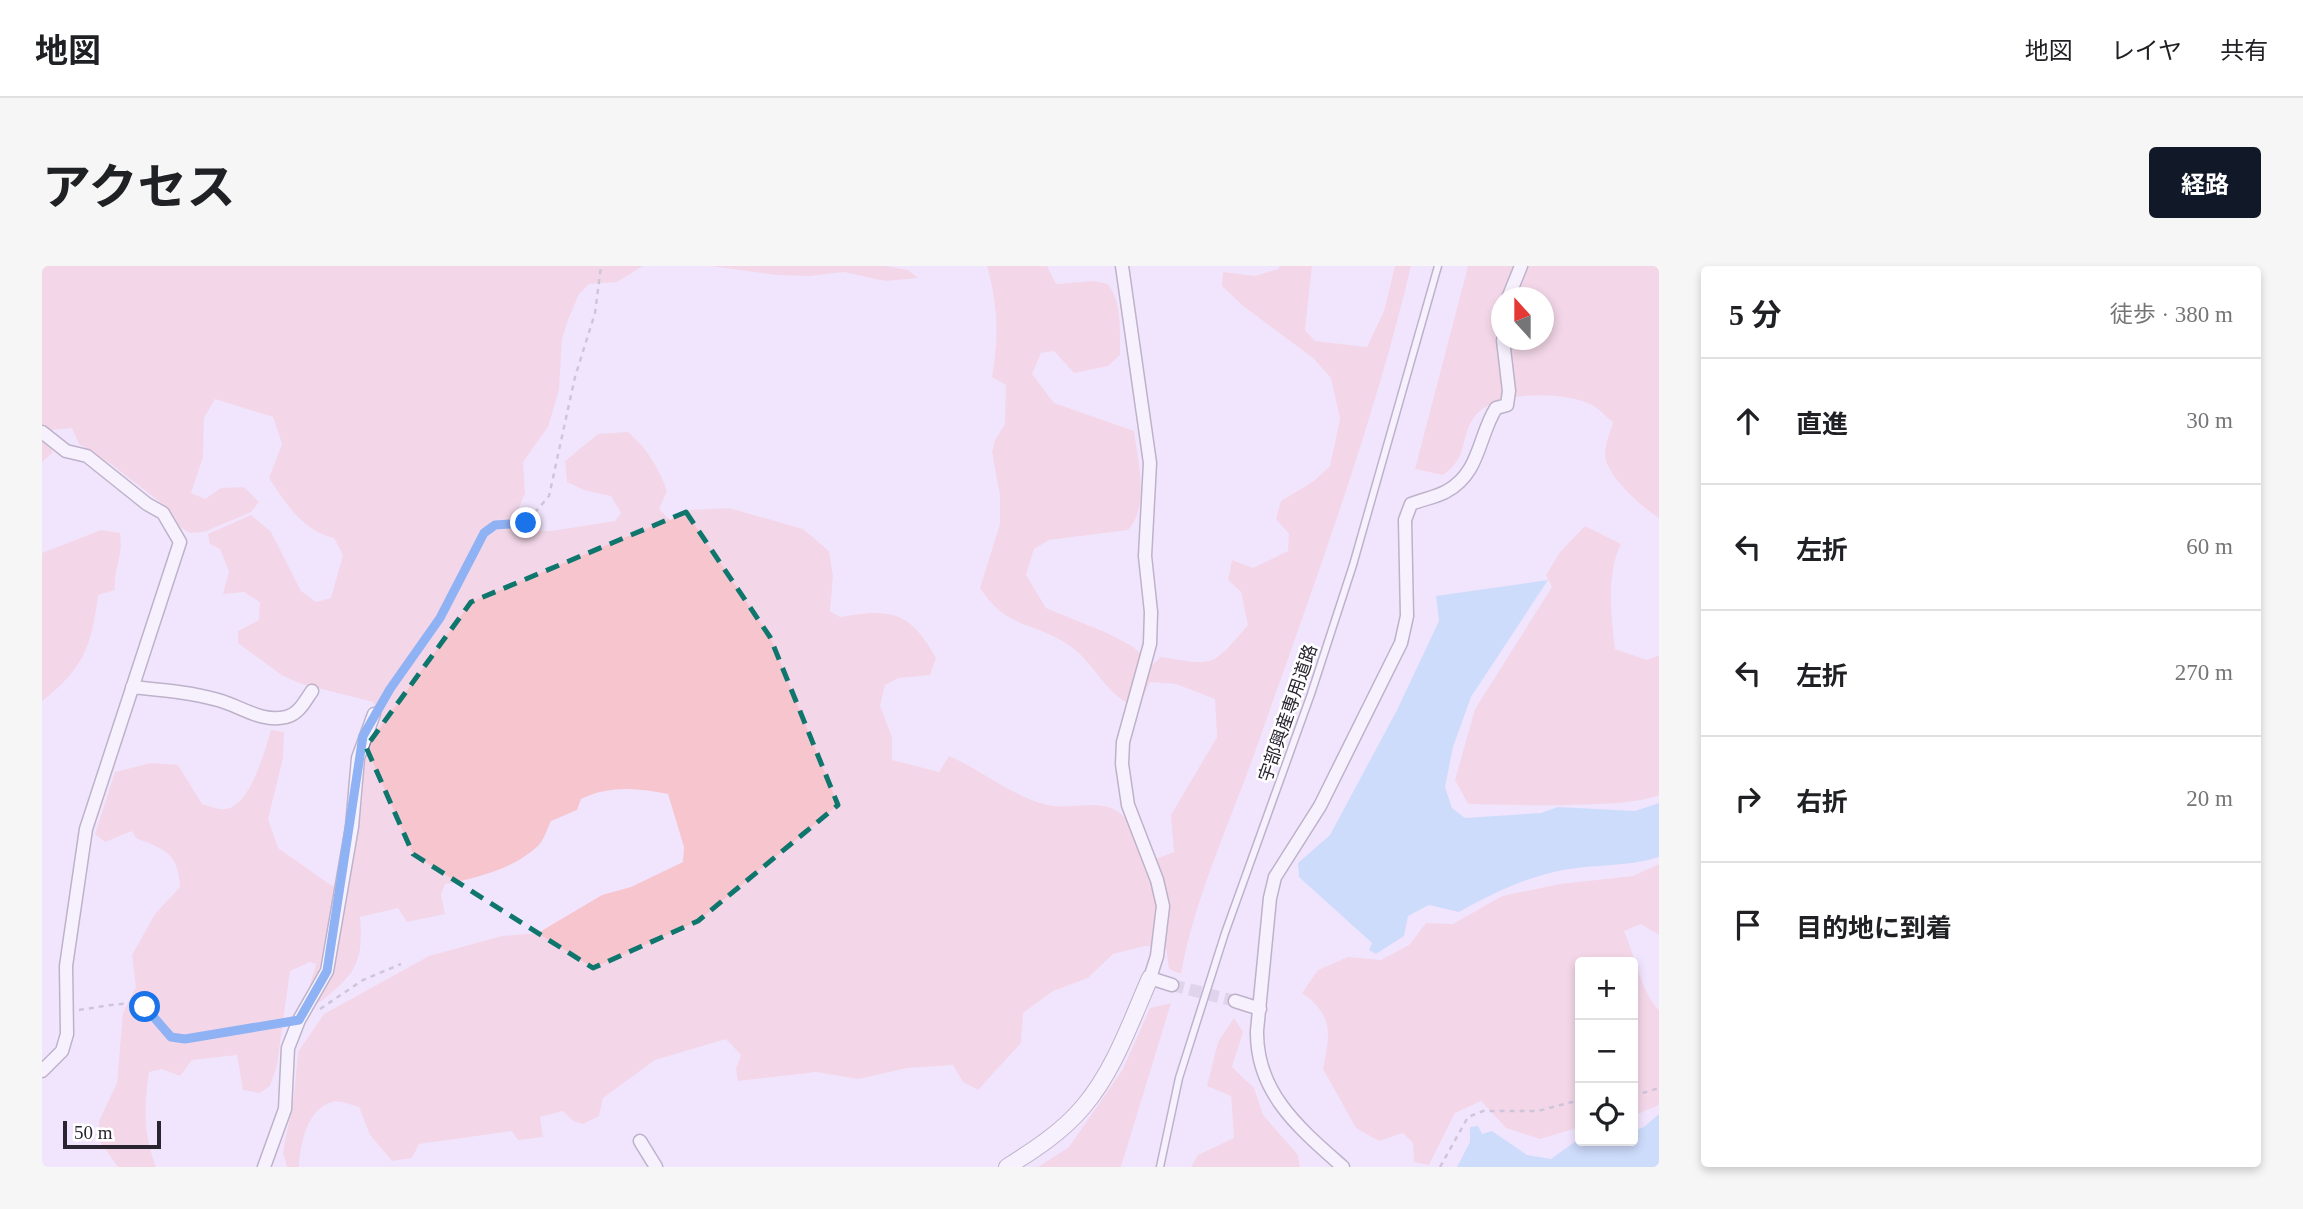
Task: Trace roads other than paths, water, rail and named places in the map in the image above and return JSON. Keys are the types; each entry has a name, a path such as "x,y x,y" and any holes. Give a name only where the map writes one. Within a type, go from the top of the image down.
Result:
{"street":[{"path":"1007,1167 1045,1141 1083,1107 1113,1059 1150,978 1160,944 1163,906 1157,880 1128,805 1122,764 1123,741 1150,644 1151,612 1145,556 1150,463 1122,266"},
{"path":"1512,287 1521,266"},
{"path":"1343,1167 1300,1129 1269,1089 1257,1052 1270,898 1275,877 1320,806 1401,643 1407,616 1405,520 1411,504 1444,493 1468,475 1488,422 1496,408 1507,405 1509,391 1504,350"},
{"path":"42,432 66,451 87,456 146,504 163,513 180,542 86,829 66,966 67,1034 62,1051 42,1071"},
{"path":"132,687 199,695 219,700 251,714 284,718 295,713 312,691"},
{"path":"264,1167 285,1110 288,1048 299,1020 327,971 352,827 358,758 374,714"},
{"path":"1150,978 1172,985"},
{"path":"1235,1001 1259,1009"},
{"path":"640,1141 656,1167"}],"lane":[{"name":"宇部興産専用道路","path":"1160,1167 1179,1078 1225,933 1307,706 1353,565 1438,266"}],"water":[{"path":"1548,580 1471,697 1453,747 1445,787 1452,808 1465,818 1541,813 1558,807 1635,811 1659,803 1659,857 1549,873 1509,887 1459,912 1429,905 1408,916 1404,936 1376,954 1369,950 1372,943 1299,877 1298,863 1330,835 1397,710 1439,621 1436,596"},
{"path":"1659,1114 1659,1167 1457,1167 1470,1142 1470,1127 1478,1126 1482,1134 1492,1131 1527,1155 1551,1159 1575,1142 1575,1146 1638,1146 1638,1129"}],"tunnel":[{"path":"1172,985 1235,1001"}]}
